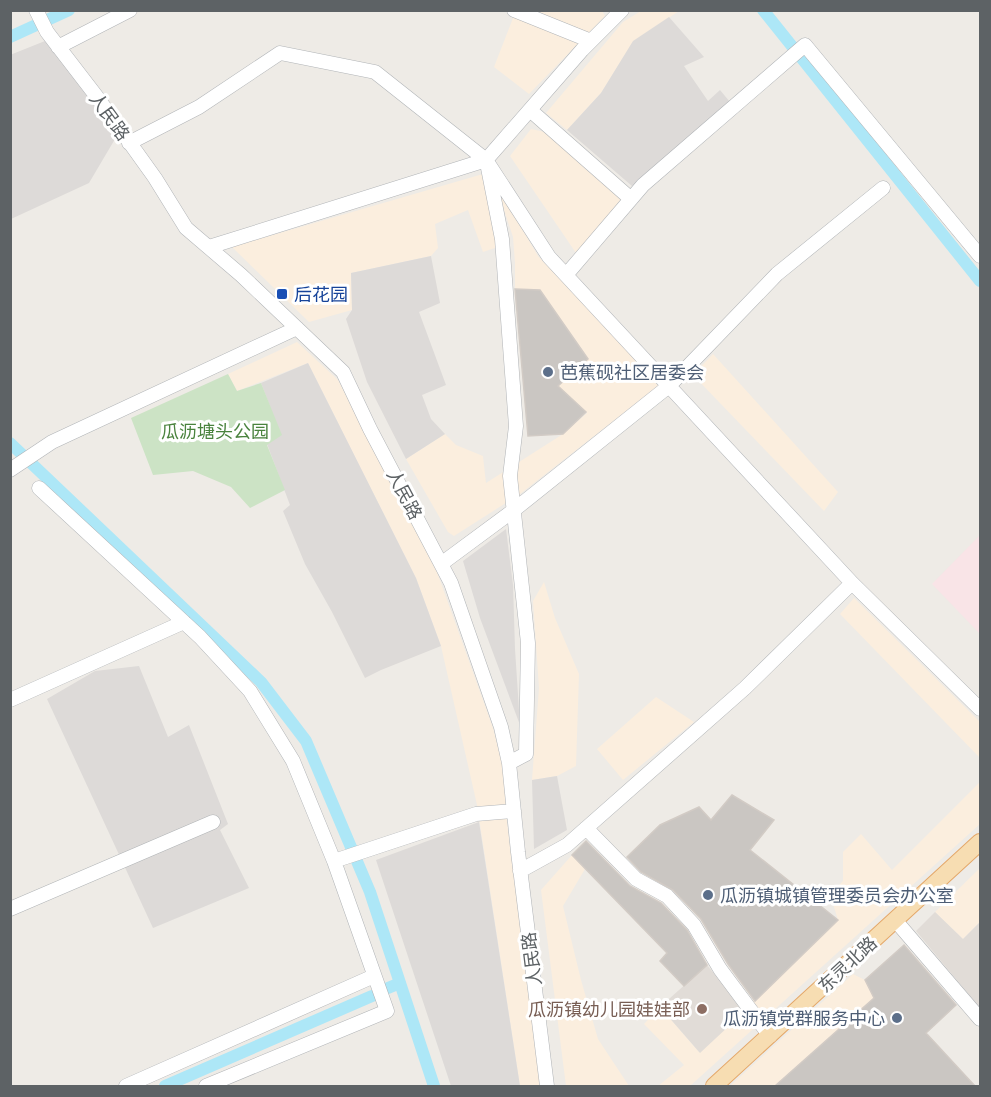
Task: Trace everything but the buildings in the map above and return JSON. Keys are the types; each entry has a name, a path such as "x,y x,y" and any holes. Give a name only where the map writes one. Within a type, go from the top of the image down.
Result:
{"main road":[{"name":"东灵北路","path":"714,1086 981,842"}],"street":[{"name":"人民路","path":"36,10 47,32 129,142 186,228 242,275 343,372 370,429 451,583 501,727 509,764 547,1086"},
{"path":"58,46 130,10"},
{"path":"514,10 591,41"},
{"path":"209,247 486,160 591,41 622,10"},
{"path":"566,275 643,185 805,45 981,256"},
{"path":"129,142 199,107 280,53 375,72 486,160 549,257 852,583 981,709"},
{"path":"530,110 631,199"},
{"path":"486,160 502,239 516,426 510,476 528,643 526,754 509,764"},
{"path":"441,564 514,510 669,386 777,274 883,188"},
{"path":"13,465 48,445 297,328"},
{"path":"39,488 183,622 250,691 293,761 335,860 387,1011 206,1086"},
{"path":"520,872 567,845 745,688 852,583"},
{"path":"10,700 183,622"},
{"path":"335,860 476,814 514,811"},
{"path":"10,909 213,822"},
{"path":"586,828 636,879 668,896 694,925 720,969 770,1036"},
{"path":"895,920 981,1019"},
{"path":"126,1086 374,976"}],"shaded area":[{"path":"602,10 605,16 529,94 494,67 515,13 509,11"},
{"path":"641,11 679,11 634,41 601,93 567,130 546,113 623,22"},
{"path":"669,17 704,57 684,66 708,101 720,90 730,102 632,186 567,130 601,93 633,41"},
{"path":"45,41 92,99 115,139 89,183 11,219 10,55"},
{"path":"531,129 545,132 622,200 576,253 510,156"},
{"path":"483,174 498,247 483,252 468,210 435,224 438,248 431,256 351,273 352,310 309,322 232,247"},
{"path":"495,183 538,256 658,386 520,494 454,536 448,532 406,459 445,434 456,445 483,456 486,483 563,434 587,413 558,386 588,358 540,290 515,289 513,237"},
{"path":"431,256 440,303 419,312 446,385 422,395 431,419 445,434 406,459 367,382 346,319 352,310 351,273"},
{"path":"297,342 338,380 437,572 493,728 503,767 507,823 541,1086 520,1086 477,805 441,646 416,578 308,363 237,391 228,374"},
{"path":"713,354 838,492 824,511 693,375"},
{"path":"308,363 416,578 441,646 365,678 305,564 283,511 290,505 267,444 281,435 261,383"},
{"path":"506,529 513,585 520,725 480,618 463,561"},
{"path":"980,535 980,634 932,584"},
{"path":"544,582 555,618 579,674 576,766 557,776 532,780 539,688 533,601"},
{"path":"854,598 980,722 980,758 840,614"},
{"path":"139,666 168,737 189,725 228,824 220,830 249,888 153,928 47,699 95,671"},
{"path":"656,697 694,722 623,780 597,749"},
{"path":"557,776 567,830 534,849 532,780"},
{"path":"980,782 980,824 690,1086 658,1086 684,1065 644,1024 660,1007 699,1052 838,920 830,894 843,881 843,852 861,834 892,870"},
{"path":"479,822 520,1086 451,1086 376,860"},
{"path":"572,855 585,869 563,906 581,980 598,1039 629,1086 566,1086 541,890"},
{"path":"980,868 980,922 963,939 935,912"},
{"path":"935,912 963,939 980,922 980,1008 916,931"},
{"name":"瓜沥镇幼儿园娃娃部","path":"707,965 745,1011 700,1053 660,1007"},
{"path":"853,974 865,980 874,998 775,1086 730,1086"}],"green space":[{"name":"瓜沥塘头公园","path":"228,374 237,391 261,383 282,435 267,445 285,490 250,508 231,487 193,471 153,475 131,418"}],"waterway":[{"path":"10,37 69,10"},
{"path":"763,10 980,281"},
{"path":"10,443 261,682 306,741 370,892 434,1086"},
{"path":"388,988 400,983"},
{"path":"165,1086 372,996"}],"place":[{"name":"后花园","path":"282,294"},
{"name":"芭蕉砚社区居委会","path":"548,372"},
{"name":"瓜沥镇城镇管理委员会办公室","path":"708,895"},
{"name":"瓜沥镇幼儿园娃娃部","path":"702,1009"},
{"name":"瓜沥镇党群服务中心","path":"897,1018"}]}
